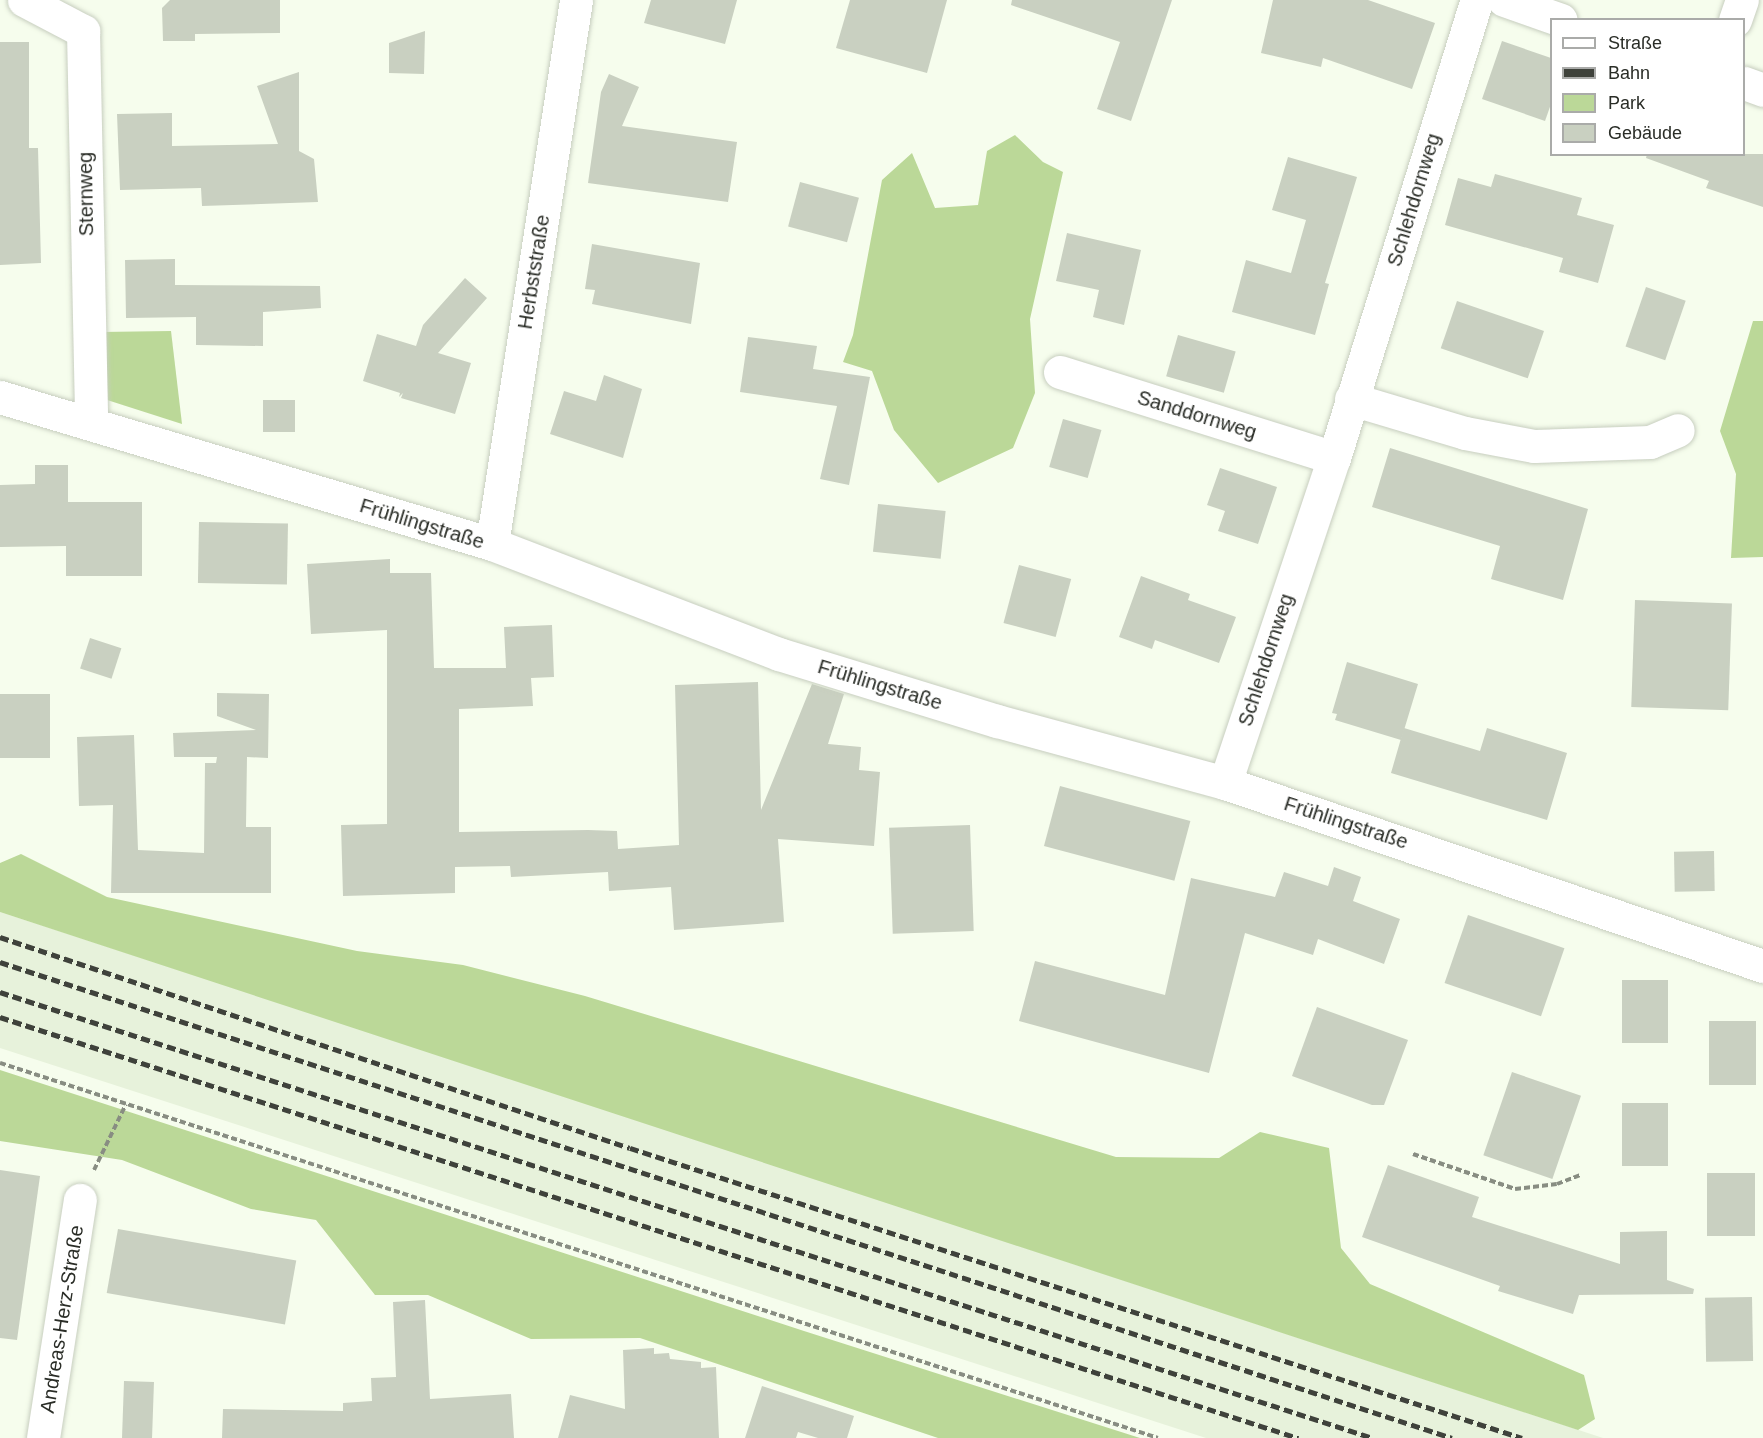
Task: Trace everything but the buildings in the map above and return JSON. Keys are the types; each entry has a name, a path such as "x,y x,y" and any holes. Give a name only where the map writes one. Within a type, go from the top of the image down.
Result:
{"street":[{"name":"Sternweg","path":"24,0 83,31 91,424"},
{"name":"Herbststraße","path":"492,544 576,0"},
{"name":"Schlehdornweg","path":"1225,783 1334,458 1477,0"},
{"path":"1504,0 1555,18"},
{"path":"1736,18 1742,0"},
{"path":"1745,84 1763,90"},
{"name":"Sanddornweg","path":"1060,372 1334,458"},
{"name":"Frühlingstraße","path":"0,397 492,544 779,654 997,721 1225,783 1763,966"},
{"path":"1352,399 1465,433 1534,446 1650,442 1678,430"},
{"name":"Andreas-Herz-Straße","path":"44,1438 80,1200"}],"path":[{"path":"0,1063 1158,1438"},
{"path":"80,1200 126,1104"},
{"path":"1413,1154 1515,1189 1557,1184 1581,1175"}],"shaded area":[{"path":"0,912 1603,1438 1206,1438 0,1048"}],"green space":[{"path":"1015,135 1043,162 1063,172 1030,319 1035,393 1013,448 938,483 894,430 872,371 843,362 853,335 882,180 912,153 935,208 978,205 987,151"},
{"path":"1753,321 1763,321 1763,557 1731,558 1736,474 1720,431"},
{"path":"171,331 182,424 104,399 101,332"},
{"path":"21,854 107,897 357,951 463,965 585,996 1116,1157 1219,1158 1260,1132 1329,1148 1341,1248 1370,1284 1584,1375 1595,1419 1578,1430 0,912 0,863"},
{"path":"0,1070 1140,1438 938,1438 640,1338 531,1339 428,1295 375,1295 316,1220 251,1209 122,1160 0,1141"}],"railway":[{"path":"0,937 630,1148 1522,1438"},
{"path":"0,962 1452,1438"},
{"path":"0,992 1373,1438"},
{"path":"0,1017 1298,1438"}]}
